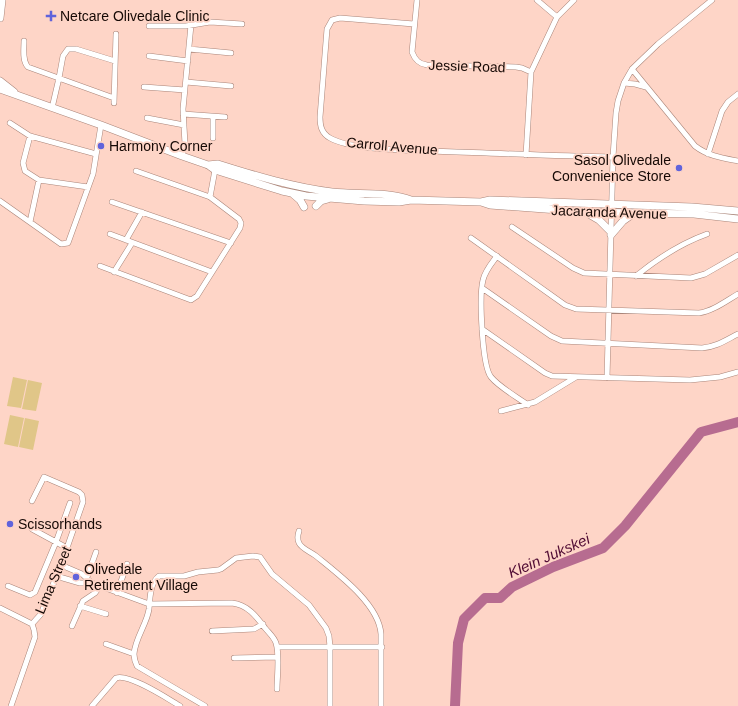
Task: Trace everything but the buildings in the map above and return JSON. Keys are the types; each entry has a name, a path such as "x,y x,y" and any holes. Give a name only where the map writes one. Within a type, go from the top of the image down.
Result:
{"street":[{"path":"0,18 2,0"},
{"name":"Jessie Road","path":"417,0 412,52 421,64 522,68 531,72"},
{"path":"537,0 557,17"},
{"path":"526,155 531,72 557,17 574,0"},
{"path":"607,378 612,213 612,157 618,101 624,83 632,69 658,44 712,0"},
{"name":"Carroll Avenue","path":"414,24 340,18 332,20 328,29 320,117 322,130 326,135 330,138 348,144 382,148 526,155 612,157"},
{"path":"148,26 191,25 210,22 242,24"},
{"path":"182,156 185,144 183,114 191,25"},
{"path":"24,41 24,60 26,65 31,69 60,78 114,100 116,34"},
{"path":"52,108 60,78 63,56 68,50 76,49 115,62"},
{"path":"189,49 231,53"},
{"path":"149,56 188,61"},
{"path":"632,69 692,143 708,154 738,160"},
{"path":"0,81 22,97"},
{"path":"186,82 231,86"},
{"path":"624,83 646,87"},
{"path":"144,87 185,90"},
{"name":"Jacaranda Avenue","path":"0,89 208,165 215,170 258,185 293,194 330,198 400,202 411,200 481,202 490,200 705,208 738,211"},
{"path":"0,94 10,93"},
{"path":"708,154 722,111 728,102 738,94"},
{"path":"183,114 225,117"},
{"path":"213,116 213,138"},
{"path":"147,118 184,125"},
{"path":"10,123 30,136 96,154"},
{"path":"0,201 61,244 68,244 93,174 101,125"},
{"path":"30,136 23,168 29,175 39,180 88,188"},
{"name":"Jacaranda Avenue","path":"208,165 218,164 293,186 343,193 400,196 411,200"},
{"path":"210,197 215,170"},
{"path":"100,266 192,300 197,296 240,228 241,221 210,197 136,171"},
{"path":"30,222 39,180"},
{"path":"293,194 300,200 304,207"},
{"path":"316,206 321,201 330,198"},
{"path":"112,202 231,243"},
{"name":"Jacaranda Avenue","path":"481,202 490,205 585,212 694,214 738,218"},
{"path":"126,240 142,212"},
{"path":"585,212 599,220 611,233"},
{"path":"611,233 633,214"},
{"path":"512,227 579,272 591,274 691,278 705,274 738,255"},
{"path":"110,234 212,272"},
{"path":"636,276 652,263 695,238 707,234"},
{"path":"471,238 571,308 706,312 738,294"},
{"path":"114,272 132,243"},
{"path":"497,256 486,272 482,288 482,330 488,373 496,382 528,405"},
{"path":"482,288 557,340 567,342 706,348 718,345 738,334"},
{"path":"482,330 545,374 552,376 690,380 720,377 738,372"},
{"path":"500,411 528,405 542,399 576,377"},
{"name":"Lima Street","path":"11,706 35,637 32,624 41,614 61,565 83,502 82,495 79,492 44,477 32,502"},
{"path":"8,586 30,595 36,590 70,503"},
{"path":"32,529 67,548"},
{"path":"298,531 298,542 301,546 359,593 381,626 381,706"},
{"path":"86,581 96,552"},
{"path":"205,706 137,666 134,660 134,654 148,613 152,590 159,576 184,576 198,572 218,570 236,558 257,557 263,560 272,574 310,604 326,628 329,636 330,647 330,706"},
{"path":"117,593 127,564"},
{"path":"61,565 82,574 86,581"},
{"path":"56,576 80,583 86,581 149,604 239,604 250,610 274,639 277,648 277,689"},
{"path":"72,626 83,601 95,593 100,586"},
{"path":"80,606 106,614"},
{"path":"0,608 32,624"},
{"path":"212,630 254,629 263,624"},
{"path":"106,644 134,654"},
{"path":"277,648 382,647"},
{"path":"234,658 277,657"},
{"path":"92,706 116,678 122,677 128,678 180,706"}],"shaded area":[{"path":"13,377 27,380 21,408 7,406"},
{"path":"28,380 42,383 36,411 22,409"},
{"path":"10,415 24,418 18,447 4,444"},
{"path":"25,418 39,421 33,450 19,447"}],"waterway":[{"name":"Klein Jukskei","path":"455,706 458,643 464,619 485,598 500,598 512,587 553,567 603,548 625,526 701,432 738,422"}],"place":[{"name":"Netcare Olivedale Clinic","path":"51,16"},
{"name":"Harmony Corner","path":"101,146"},
{"name":"Sasol Olivedale Convenience Store","path":"679,168"},
{"name":"Scissorhands","path":"10,524"},
{"name":"Olivedale Retirement Village","path":"76,577"}]}
